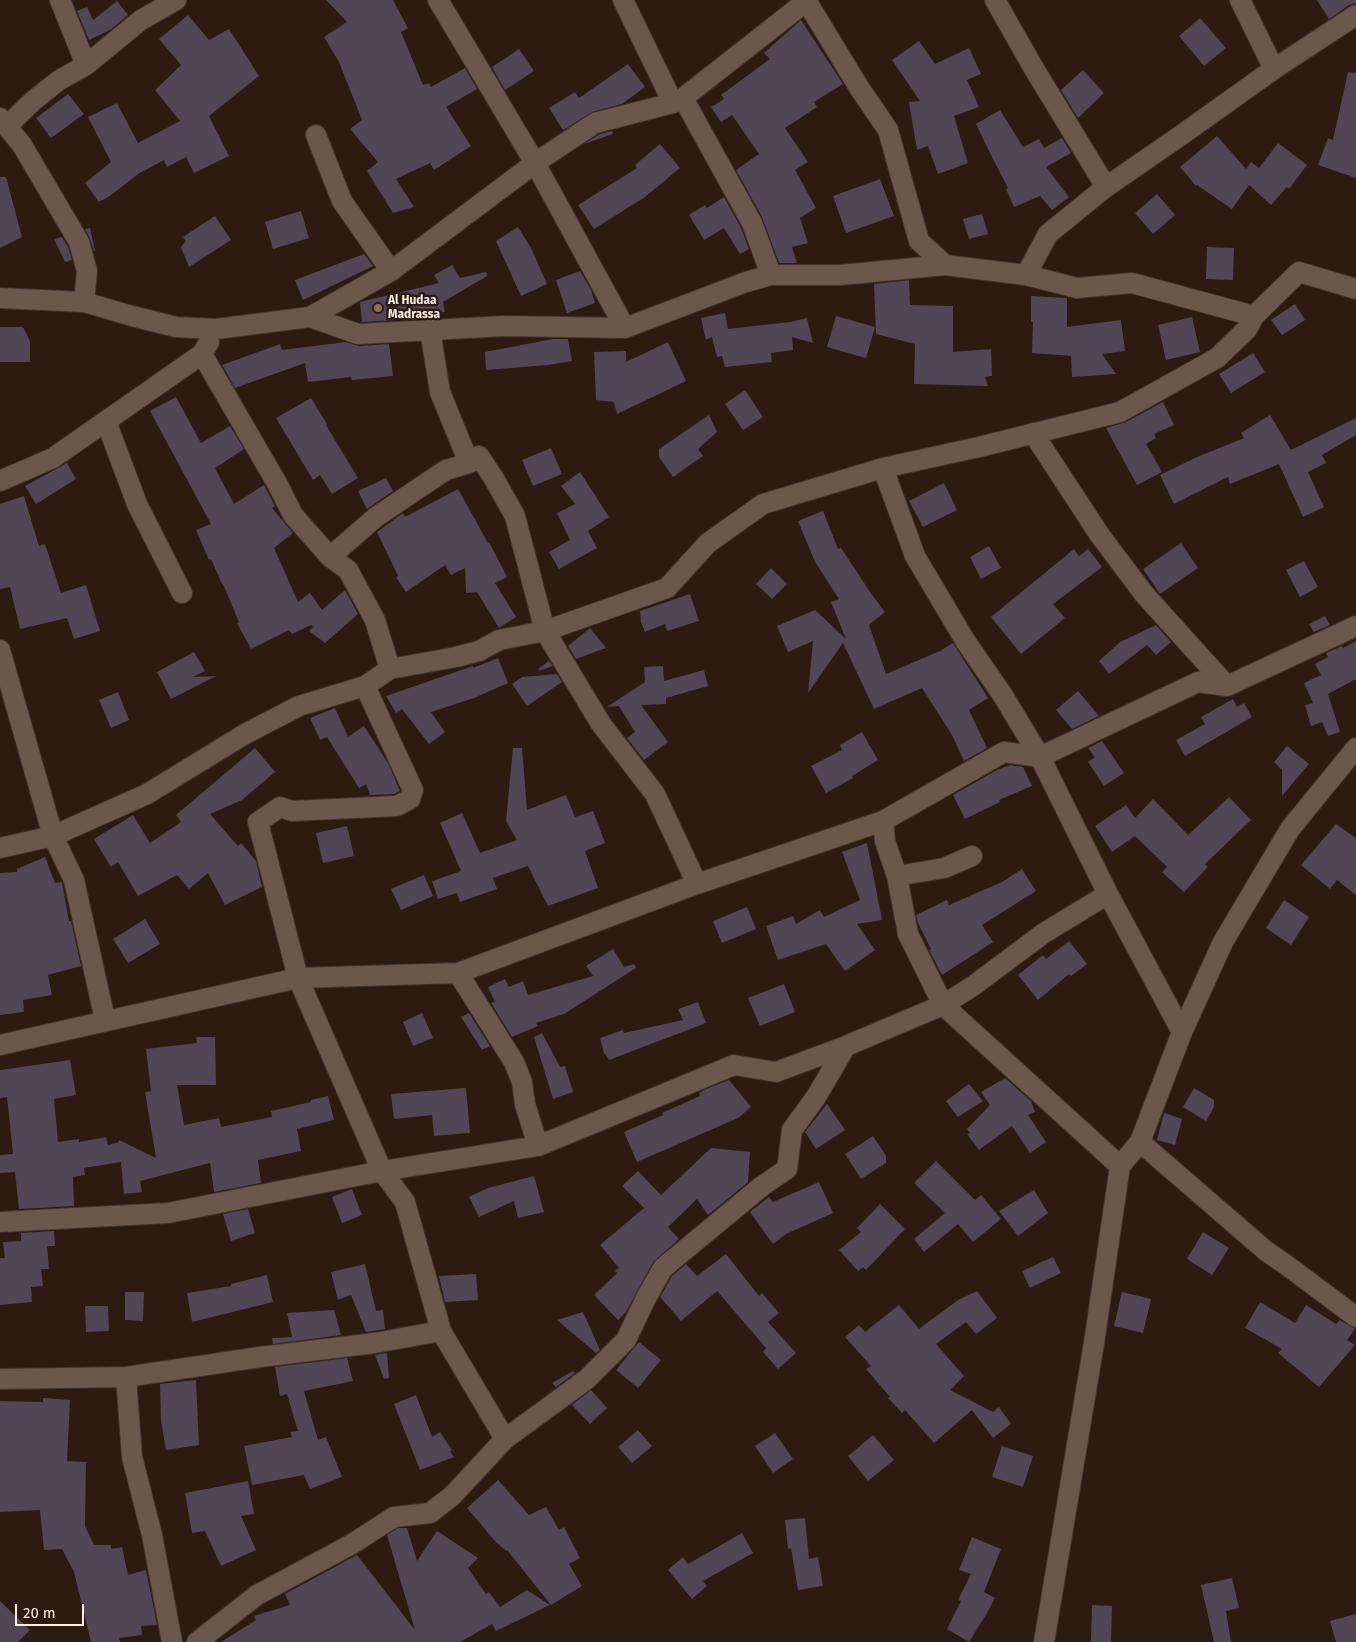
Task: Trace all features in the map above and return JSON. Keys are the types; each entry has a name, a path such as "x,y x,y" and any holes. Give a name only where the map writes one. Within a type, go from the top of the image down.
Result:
{"street":[{"path":"60,0 86,65"},
{"path":"84,302 86,271 79,242 22,145 3,122 58,81 86,65 141,20 176,0"},
{"path":"438,0 535,163 625,328"},
{"path":"623,0 678,101 752,223 771,275"},
{"path":"995,0 1033,67 1106,187"},
{"path":"1240,0 1274,69"},
{"path":"0,298 84,302 176,328 216,330 310,317 390,271 535,163 595,123 678,101 807,1 860,89 888,130 919,241 945,265"},
{"path":"1026,275 1048,234 1106,187 1274,69 1356,15"},
{"path":"316,135 342,201 390,271"},
{"path":"310,317 358,334 505,326 625,328 746,282 771,275 841,275 945,265 1026,275 1077,288 1132,283 1254,316"},
{"path":"0,848 54,836 148,794 244,734 298,706 365,686 390,669 479,651 500,640 545,631 667,588 708,543 763,504 883,468 979,447 1120,412 1217,358 1247,329 1254,316 1298,272 1356,288"},
{"path":"0,481 53,458 202,354 216,330"},
{"path":"430,330 440,392 469,463"},
{"path":"202,354 278,485 293,515 330,557 348,570 375,620 390,669"},
{"path":"106,421 137,504 182,593"},
{"path":"1033,433 1099,534 1144,594 1227,686"},
{"path":"330,557 376,517 446,470 469,463 479,456 515,516 545,631 601,724 654,794 696,884"},
{"path":"883,468 915,556 966,642 1002,694 1040,757 1108,894 1182,1032"},
{"path":"0,1045 298,978 458,972 696,884 883,821 1004,752 1040,757 1198,682 1227,686 1356,626"},
{"path":"0,650 54,836 74,880 105,1020"},
{"path":"365,686 413,790 410,799 397,806 292,811 280,807 258,822 298,978 382,1171 405,1202 441,1332 505,1439"},
{"path":"1044,1642 1094,1343 1120,1166 1140,1142 1182,1032 1223,942 1290,829 1356,748"},
{"path":"883,821 884,841 897,876 908,934 943,1004 1120,1166"},
{"path":"897,876 944,868 972,856"},
{"path":"0,1222 168,1214 382,1171 538,1146 734,1065 776,1072 846,1046 943,1004 973,986 1044,933 1108,894"},
{"path":"458,972 514,1062 522,1082 525,1104 538,1146"},
{"path":"197,1642 257,1595 352,1544 394,1517 430,1513 452,1496 505,1439 587,1379 626,1340 663,1268 762,1186 788,1169 792,1130 816,1097 846,1046"},
{"path":"1140,1142 1266,1251 1356,1317"},
{"path":"0,1379 126,1377 441,1332"},
{"path":"126,1377 132,1457 152,1535 172,1642"}],"building":[{"path":"326,0 393,0 408,28 401,32 423,85 429,83 431,87 465,68 477,89 446,107 471,146 434,170 430,163 396,179 414,207 393,213 367,171 378,162 350,129 362,120 339,62 324,37 347,22"},
{"path":"1317,0 1356,0 1356,3 1349,5 1329,19"},
{"path":"117,1 128,15 110,30 89,40 77,11 87,7 93,20"},
{"path":"188,15 209,40 229,29 259,76 209,116 229,156 194,173 186,157 167,167 164,160 138,174 110,196 99,202 85,183 111,162 88,117 117,103 138,143 180,121 155,90 181,65 159,39"},
{"path":"1200,18 1226,48 1204,66 1179,36"},
{"path":"801,20 843,84 814,102 817,107 785,128 808,162 795,170 816,208 800,218 808,243 792,247 797,263 779,263 762,217 736,170 759,154 732,115 721,122 711,107 724,99 721,95 770,59 764,53"},
{"path":"919,41 935,64 969,48 981,74 967,80 979,107 954,116 968,163 938,174 928,146 917,150 909,102 920,101 892,60"},
{"path":"519,49 534,71 505,90 492,67"},
{"path":"628,64 645,87 622,104 592,112 563,130 549,108 575,92 579,98"},
{"path":"1083,70 1104,93 1078,118 1061,90"},
{"path":"1348,72 1356,73 1356,178 1318,165 1328,138 1333,140"},
{"path":"68,94 84,114 51,138 36,118"},
{"path":"1000,110 1023,147 1039,139 1044,148 1062,138 1071,153 1046,167 1069,197 1052,210 1040,196 1014,207 1006,189 1008,188 976,124"},
{"path":"612,131 613,134 584,144 600,134"},
{"path":"1217,136 1246,169 1251,162 1259,168 1278,143 1307,165 1289,189 1287,187 1271,205 1249,185 1232,209 1196,186 1180,167"},
{"path":"660,144 680,168 645,197 594,229 578,205 637,168 635,165"},
{"path":"0,177 6,177 22,237 0,248"},
{"path":"880,179 894,216 846,233 833,196"},
{"path":"1157,194 1175,215 1153,234 1135,213"},
{"path":"724,197 741,228 749,249 740,254 724,228 704,240 689,215 705,205 707,208"},
{"path":"301,211 309,238 273,249 265,222"},
{"path":"982,214 988,234 969,239 963,219"},
{"path":"215,216 231,240 189,267 181,247 186,241 183,237"},
{"path":"518,227 531,248 547,284 521,296 496,241"},
{"path":"90,228 95,251 85,229"},
{"path":"62,237 68,247 72,260 65,262 54,239"},
{"path":"1207,247 1234,248 1233,280 1206,279"},
{"path":"364,254 373,266 303,300 295,280"},
{"path":"452,265 460,278 486,272 487,276 443,302 445,312 414,319 362,322 360,302 439,283 434,275"},
{"path":"580,271 591,290 595,303 567,313 556,280"},
{"path":"909,280 910,305 953,306 953,352 991,349 992,376 985,377 988,386 914,384 915,344 876,334 874,284"},
{"path":"1031,296 1067,298 1067,327 1121,320 1125,351 1102,354 1116,374 1072,377 1071,356 1032,353 1033,322 1031,322"},
{"path":"1295,304 1305,320 1282,335 1271,320"},
{"path":"725,313 728,329 790,322 807,318 813,343 792,337 793,350 771,353 772,362 725,367 722,356 717,357 712,337 706,340 701,318"},
{"path":"836,316 875,327 866,358 827,347"},
{"path":"1192,317 1200,352 1166,360 1158,325"},
{"path":"0,327 23,327 30,341 30,362 0,362"},
{"path":"553,339 568,339 572,361 486,370 485,352"},
{"path":"346,342 359,346 389,344 393,376 352,380 351,377 308,382 305,363 235,388 222,365 280,344 282,350"},
{"path":"668,342 686,381 617,414 614,402 596,400 594,352 626,351 626,362"},
{"path":"1253,353 1265,372 1231,393 1219,374"},
{"path":"745,390 763,417 743,430 725,404"},
{"path":"176,397 201,443 230,426 244,449 215,468 234,504 264,485 275,506 272,508 293,533 274,548 298,602 310,593 322,610 345,590 358,614 325,643 309,631 313,627 311,625 292,634 289,630 251,649 237,623 239,622 223,584 211,559 209,560 196,530 211,524 150,411"},
{"path":"311,398 358,478 332,494 320,475 313,480 276,418"},
{"path":"1163,402 1174,425 1154,434 1156,438 1146,444 1162,472 1137,485 1106,428 1126,422"},
{"path":"709,415 717,432 698,449 703,456 673,477 659,457 659,449"},
{"path":"1270,415 1291,450 1356,418 1356,435 1322,455 1326,463 1308,472 1324,507 1303,517 1279,464 1230,484 1228,477 1174,504 1160,475 1197,457 1244,438 1241,433"},
{"path":"551,448 562,474 533,486 522,460"},
{"path":"67,463 76,479 36,504 25,486"},
{"path":"580,472 609,517 588,531 597,548 559,569 549,552 570,540 557,513 575,504 561,486"},
{"path":"386,478 393,491 367,509 358,491"},
{"path":"944,483 957,510 923,527 909,501"},
{"path":"458,489 507,577 495,583 516,617 499,628 477,592 466,593 465,568 451,575 445,565 406,592 396,577 398,576 377,532 403,513 405,517"},
{"path":"24,496 39,546 45,544 61,593 86,585 100,631 74,639 67,618 20,629 10,587 0,589 0,504"},
{"path":"823,511 838,549 841,548 885,612 869,625 886,674 940,651 953,643 988,698 969,710 987,748 964,761 952,735 922,688 874,709 843,643 808,693 813,641 788,652 777,626 815,610 846,639 831,602 839,599 815,562 798,521"},
{"path":"1181,543 1198,568 1160,594 1143,569"},
{"path":"989,546 1001,568 981,579 970,557"},
{"path":"1074,549 1079,556 1088,549 1102,567 1053,604 1065,618 1021,654 991,617"},
{"path":"1304,561 1318,587 1300,597 1286,570"},
{"path":"771,568 787,584 772,599 756,584"},
{"path":"690,594 699,621 667,631 665,624 645,632 641,622 640,611"},
{"path":"1325,616 1330,625 1314,632 1309,624"},
{"path":"1156,625 1171,642 1156,655 1147,645 1109,674 1099,661 1120,642"},
{"path":"590,628 606,648 576,659 568,646"},
{"path":"1356,641 1356,679 1328,694 1340,732 1328,736 1322,722 1311,726 1305,705 1313,703 1304,683 1321,675 1315,664 1328,657 1326,653 1342,646 1343,648"},
{"path":"194,652 205,671 193,677 216,676 171,699 157,672"},
{"path":"498,658 508,683 474,698 431,712 445,732 429,744 402,709 396,713 386,696 473,666 473,668"},
{"path":"549,661 553,666 539,671 538,669"},
{"path":"663,666 664,681 704,670 708,686 666,698 666,704 641,705 668,742 644,760 627,738 635,732 619,706 607,707 645,682 644,667"},
{"path":"557,674 562,682 527,706 512,684 522,677"},
{"path":"1078,691 1099,716 1072,729 1056,710"},
{"path":"118,692 129,720 111,728 99,700"},
{"path":"1233,699 1237,707 1244,703 1252,717 1185,756 1176,740 1205,724 1201,717"},
{"path":"335,708 348,737 364,726 388,763 400,791 394,794 370,795 366,784 359,788 327,737 320,740 310,718"},
{"path":"862,732 878,760 852,776 853,778 826,793 811,766 842,750 840,745"},
{"path":"1102,741 1124,773 1104,786 1088,762 1095,757 1088,748"},
{"path":"1287,746 1309,764 1282,796 1282,770 1274,762"},
{"path":"255,748 275,772 242,800 210,814 238,846 241,843 256,861 262,887 225,905 208,873 189,889 177,875 138,896 118,862 111,867 94,839 133,815 150,843 181,822 176,815"},
{"path":"513,748 522,748 527,810 566,795 575,817 593,811 605,843 585,851 598,888 548,906 528,866 493,878 497,889 460,902 457,893 438,899 432,881 461,871 440,823 462,813 480,853 517,840 506,821"},
{"path":"1010,765 1023,767 1032,786 999,800 1000,802 965,819 953,795 997,770"},
{"path":"1229,797 1251,820 1205,864 1208,867 1184,892 1162,872 1167,867 1135,836 1112,852 1095,826 1126,805 1135,818 1153,799 1188,835"},
{"path":"1336,824 1356,838 1356,895 1337,880 1330,889 1301,865"},
{"path":"347,826 354,856 323,863 316,833"},
{"path":"867,843 882,920 857,924 875,950 845,971 826,944 778,960 766,926 793,916 796,924 820,910 824,917 860,900 842,852"},
{"path":"45,857 55,883 62,882 69,921 71,921 81,966 48,975 52,995 23,1000 24,1012 0,1015 0,873 17,872 17,869"},
{"path":"1022,869 1036,891 982,925 993,942 942,975 929,950 931,949 916,915 947,900 949,905 1002,882"},
{"path":"424,875 433,896 401,910 391,889"},
{"path":"1284,900 1309,917 1291,945 1266,928"},
{"path":"747,907 756,929 722,943 713,921"},
{"path":"145,919 160,944 128,963 113,939"},
{"path":"1069,941 1087,964 1071,976 1069,974 1038,1000 1018,975 1043,955 1046,959"},
{"path":"613,949 624,967 634,964 636,968 564,1014 536,1023 538,1026 512,1037 491,1003 495,1002 488,987 505,979 509,987 523,981 528,995 593,976 586,966"},
{"path":"784,984 795,1012 760,1026 748,998"},
{"path":"698,1002 706,1023 609,1060 604,1053 600,1038 623,1030 624,1033 683,1020 678,1009"},
{"path":"422,1013 433,1038 413,1046 403,1022"},
{"path":"469,1013 490,1046 482,1050 461,1017"},
{"path":"542,1033 560,1067 565,1066 573,1092 553,1099 534,1037"},
{"path":"196,1037 215,1037 216,1085 177,1085 184,1125 219,1118 221,1127 272,1117 271,1111 328,1096 334,1120 297,1129 301,1151 258,1160 261,1183 214,1192 210,1163 140,1181 142,1192 124,1194 121,1162 84,1168 85,1175 73,1177 74,1206 19,1209 15,1172 0,1173 0,1155 13,1154 7,1097 0,1098 0,1070 70,1060 76,1095 54,1099 58,1142 79,1139 79,1142 106,1137 108,1145 119,1142 119,1140 156,1158 145,1092 151,1091 146,1049 197,1043"},
{"path":"1005,1078 1031,1101 1035,1112 1028,1115 1046,1142 1030,1153 1012,1126 979,1150 967,1134 970,1133 967,1129 990,1105 981,1092"},
{"path":"729,1080 751,1107 738,1118 637,1162 624,1132 700,1096 699,1093 704,1090"},
{"path":"969,1084 983,1101 958,1117 946,1101"},
{"path":"466,1088 470,1133 434,1136 432,1115 394,1119 391,1094"},
{"path":"1194,1088 1214,1100 1214,1107 1206,1121 1183,1107"},
{"path":"827,1104 845,1130 816,1149 805,1132"},
{"path":"1164,1113 1182,1119 1175,1145 1157,1140"},
{"path":"873,1136 886,1156 886,1163 861,1179 845,1154"},
{"path":"711,1148 750,1152 748,1182 708,1215 697,1199 668,1227 679,1239 653,1262 626,1312 618,1320 594,1295 617,1273 615,1271 619,1268 600,1245 644,1208 622,1186 638,1171 661,1195"},
{"path":"936,1161 975,1200 981,1195 1001,1219 973,1242 958,1224 924,1252 914,1239 945,1213 914,1183"},
{"path":"534,1176 544,1212 518,1218 514,1201 479,1217 469,1197 488,1188"},
{"path":"819,1182 833,1213 786,1234 773,1244 750,1212 769,1197 773,1202"},
{"path":"352,1189 362,1215 342,1223 332,1197"},
{"path":"1034,1190 1048,1213 1018,1236 999,1211"},
{"path":"880,1204 905,1229 866,1270 863,1267 858,1271 839,1250 861,1232 857,1228"},
{"path":"248,1209 255,1233 231,1241 223,1214"},
{"path":"54,1231 55,1246 47,1246 49,1269 41,1269 43,1286 31,1287 32,1302 0,1305 0,1258 5,1258 3,1242 21,1241 21,1233"},
{"path":"1203,1232 1229,1248 1212,1275 1187,1259"},
{"path":"726,1254 759,1296 762,1293 779,1313 768,1322 796,1353 778,1369 763,1352 766,1348 717,1291 681,1321 660,1297 672,1276 686,1264 697,1276"},
{"path":"1053,1257 1061,1273 1030,1288 1022,1271"},
{"path":"365,1264 376,1311 383,1310 385,1329 366,1332 351,1295 338,1300 331,1272"},
{"path":"476,1274 478,1300 445,1302 439,1276"},
{"path":"267,1275 273,1302 192,1322 187,1293 231,1286 231,1284"},
{"path":"977,1291 997,1318 976,1334 966,1322 936,1344 964,1376 950,1390 993,1412 999,1407 1011,1424 993,1438 972,1410 934,1443 905,1410 902,1413 888,1398 890,1397 866,1369 871,1366 845,1337 859,1325 865,1332 899,1305 919,1329 958,1300"},
{"path":"125,1292 144,1292 143,1321 125,1320"},
{"path":"1122,1292 1151,1299 1143,1333 1114,1326"},
{"path":"1260,1302 1295,1323 1306,1305 1336,1324 1340,1320 1355,1329 1347,1340 1355,1345 1319,1387 1278,1353 1282,1349 1245,1328"},
{"path":"85,1306 108,1306 109,1331 86,1332"},
{"path":"334,1310 341,1335 273,1344 272,1338 292,1337 287,1313"},
{"path":"583,1312 600,1350 596,1353 557,1320"},
{"path":"639,1342 661,1360 638,1388 616,1370"},
{"path":"387,1353 389,1378 384,1379 375,1355"},
{"path":"347,1358 353,1381 304,1391 318,1440 326,1437 342,1477 310,1489 304,1475 252,1485 244,1446 292,1437 290,1432 298,1431 287,1394 280,1396 275,1367"},
{"path":"573,1371 575,1373 556,1387 552,1383"},
{"path":"196,1380 199,1445 166,1450 161,1421 160,1384"},
{"path":"591,1390 607,1408 590,1424 572,1405"},
{"path":"416,1395 432,1437 440,1432 452,1450 450,1451 454,1457 420,1470 394,1404"},
{"path":"43,1398 70,1400 67,1461 86,1462 85,1526 94,1545 111,1545 111,1549 122,1547 128,1575 146,1570 157,1625 141,1626 142,1635 119,1638 120,1642 91,1642 74,1572 62,1549 44,1550 40,1510 0,1512 0,1401 43,1402"},
{"path":"638,1430 652,1446 632,1463 618,1447"},
{"path":"775,1433 793,1459 773,1473 755,1446"},
{"path":"873,1435 894,1460 868,1481 848,1456"},
{"path":"1002,1446 1033,1456 1023,1487 992,1477"},
{"path":"498,1480 529,1515 546,1507 559,1530 564,1527 580,1558 569,1564 582,1586 551,1605 507,1550 495,1541 467,1508"},
{"path":"248,1481 254,1514 241,1516 256,1550 221,1566 205,1531 192,1533 185,1493"},
{"path":"805,1518 809,1559 818,1557 823,1586 798,1590 791,1548 788,1549 785,1520"},
{"path":"398,1528 407,1528 417,1561 437,1531 478,1558 468,1568 486,1594 489,1592 500,1607 527,1590 550,1605 496,1631 492,1624 460,1642 221,1642 256,1620 254,1616 290,1605 285,1594 357,1555 415,1630 387,1535"},
{"path":"742,1533 753,1553 703,1581 707,1586 692,1599 668,1570 683,1557 688,1564"},
{"path":"972,1537 1001,1549 984,1592 995,1598 969,1642 947,1629 961,1601 958,1600 971,1574 959,1570"},
{"path":"1232,1578 1239,1608 1226,1611 1231,1642 1214,1642 1201,1585"},
{"path":"0,1601 30,1630 18,1642 0,1642"},
{"path":"1092,1605 1112,1606 1111,1642 1091,1642"},
{"path":"1356,1614 1356,1642 1336,1642 1330,1621"}],"place":[{"name":"Al Hudaa Madrassa","path":"378,308"}]}
